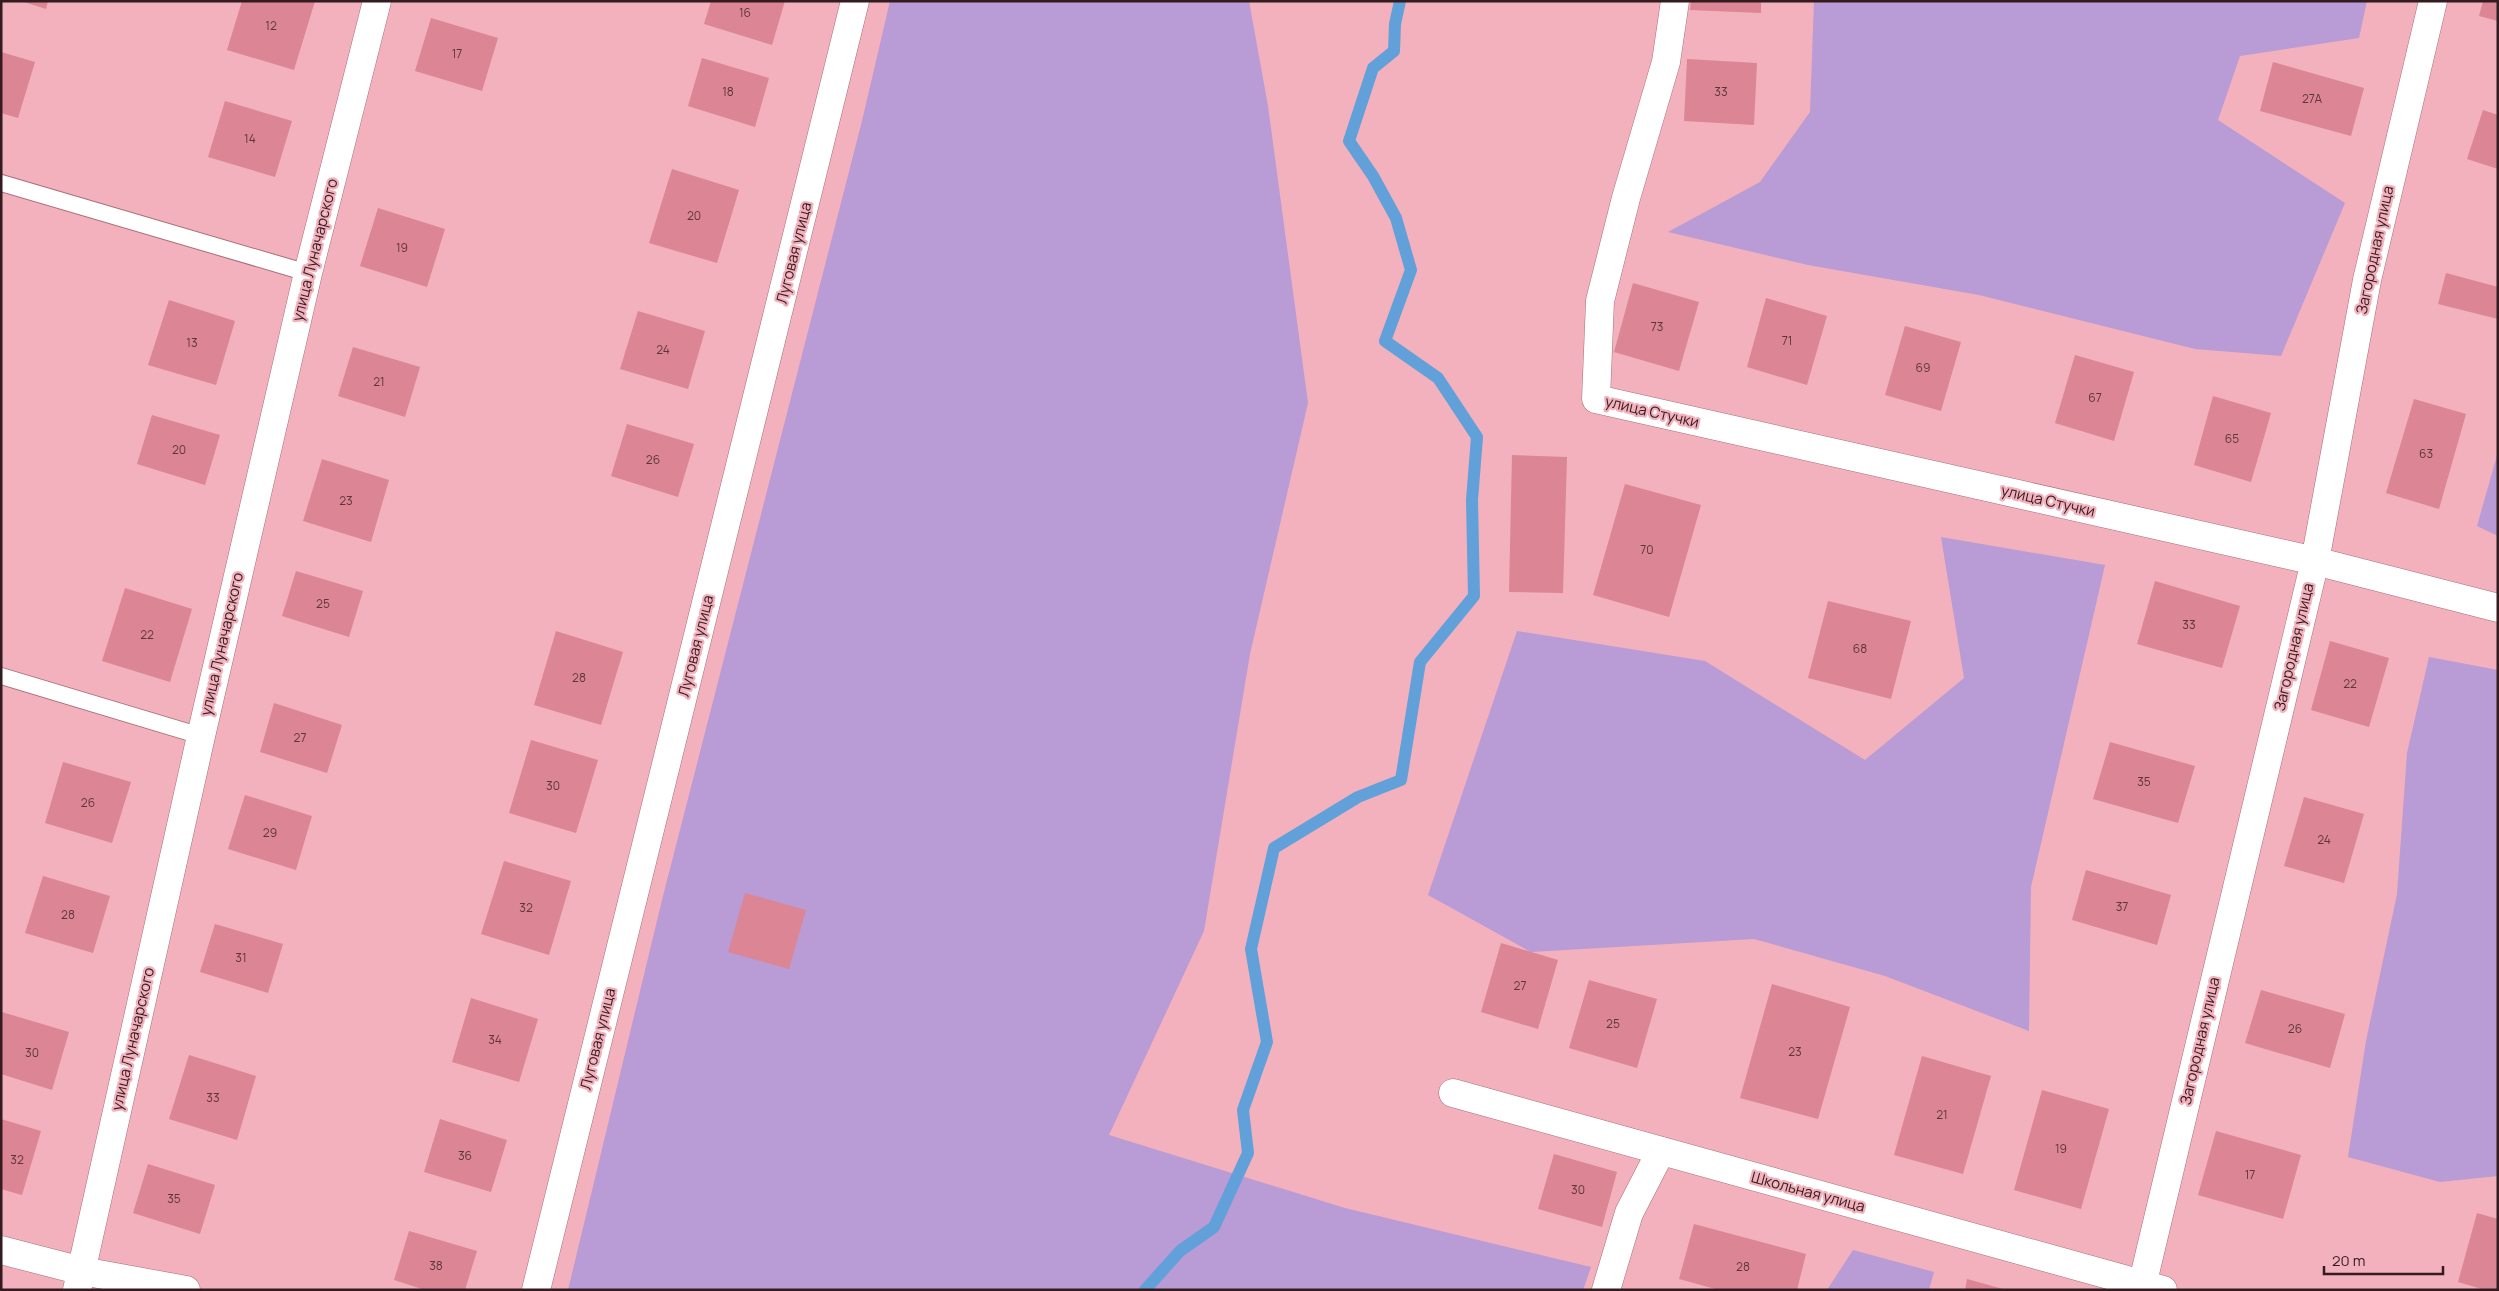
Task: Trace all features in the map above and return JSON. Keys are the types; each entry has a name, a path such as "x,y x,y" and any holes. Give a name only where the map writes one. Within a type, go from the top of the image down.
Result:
{"street":[{"name":"улица Луначарского","path":"79,1280 201,736 308,273 377,1"},
{"name":"Луговая улица","path":"536,1290 855,1"},
{"name":"улица Стучки","path":"1675,1 1666,62 1626,198 1600,300 1596,400 2315,561 2498,608"},
{"name":"Загородная улица","path":"2149,1288 2315,561 2367,280 2433,1"},
{"name":"Школьная улица","path":"1453,1094 2149,1288"},
{"path":"1606,1290 1630,1213 1661,1151"},
{"path":"1,1250 79,1280 186,1290"}],"lane":[{"path":"1,183 308,273"},
{"path":"1,676 201,736"}],"shaded area":[{"path":"890,1 1249,1 1268,106 1308,403 1250,654 1204,931 1109,1135 1345,1208 1591,1267 1583,1290 568,1290 662,900 862,121"},
{"path":"1814,1 2367,1 2359,38 2240,56 2218,120 2345,203 2281,356 2195,349 1979,295 1808,265 1668,232 1760,182 1810,112"},
{"path":"2498,452 2498,536 2477,526"},
{"path":"1941,537 2105,565 2031,887 2029,1031 1885,976 1754,939 1531,952 1428,895 1517,631 1705,661 1865,760 1964,678"},
{"path":"2429,657 2498,670 2498,1176 2440,1182 2348,1157 2366,1041 2397,894 2407,753"},
{"path":"1853,1250 1934,1272 1929,1290 1827,1290"}],"building":[{"path":"21,1 48,1 46,9"},
{"path":"242,1 315,1 294,70 227,50"},
{"path":"711,1 785,1 772,45 704,24"},
{"path":"1691,1 1761,1 1761,13 1690,10"},
{"path":"2483,1 2498,1 2498,21 2479,16"},
{"path":"431,18 498,38 482,91 415,71"},
{"path":"1,52 35,62 18,118 1,113"},
{"path":"702,58 769,78 755,127 688,106"},
{"path":"1687,59 1757,63 1754,125 1684,121"},
{"path":"2273,62 2364,88 2351,136 2260,111"},
{"path":"225,101 292,121 275,177 208,157"},
{"path":"2483,110 2498,115 2498,169 2467,159"},
{"path":"672,169 739,190 717,263 649,243"},
{"path":"378,208 445,229 427,287 360,266"},
{"path":"2446,273 2498,287 2498,319 2438,304"},
{"path":"1633,283 1699,302 1679,371 1614,352"},
{"path":"1766,298 1827,316 1807,385 1747,367"},
{"path":"169,300 235,321 216,385 148,365"},
{"path":"638,311 705,331 688,389 620,369"},
{"path":"1905,326 1961,342 1941,411 1885,395"},
{"path":"353,347 420,367 405,417 338,396"},
{"path":"2075,355 2134,372 2114,441 2055,423"},
{"path":"2213,396 2271,413 2251,482 2194,465"},
{"path":"2414,399 2466,414 2439,509 2386,493"},
{"path":"152,415 220,435 205,485 137,464"},
{"path":"627,424 694,444 678,497 611,476"},
{"path":"1512,455 1567,457 1563,593 1509,592"},
{"path":"322,459 389,480 371,542 303,521"},
{"path":"1625,484 1701,505 1669,617 1593,595"},
{"path":"296,571 363,591 349,637 282,616"},
{"path":"2155,581 2240,606 2222,668 2137,644"},
{"path":"125,588 192,609 170,682 102,661"},
{"path":"1828,601 1911,621 1891,699 1808,678"},
{"path":"556,631 623,652 601,725 534,705"},
{"path":"2330,641 2389,658 2369,727 2311,710"},
{"path":"274,703 342,725 327,773 260,752"},
{"path":"531,740 598,760 576,833 509,813"},
{"path":"2110,742 2195,766 2178,823 2093,799"},
{"path":"63,762 131,782 112,843 45,823"},
{"path":"245,795 312,816 296,870 228,849"},
{"path":"2304,797 2364,814 2344,883 2284,866"},
{"path":"504,861 571,881 549,955 481,934"},
{"path":"2086,870 2171,895 2157,945 2072,920"},
{"path":"43,876 110,896 93,953 25,933"},
{"path":"745,893 806,910 789,969 728,952"},
{"path":"215,924 283,944 268,993 200,972"},
{"path":"1501,943 1558,960 1538,1029 1481,1012"},
{"path":"1589,980 1657,999 1637,1068 1569,1048"},
{"path":"1772,984 1850,1007 1818,1119 1740,1098"},
{"path":"2261,990 2345,1014 2330,1068 2245,1043"},
{"path":"471,998 538,1019 519,1082 452,1062"},
{"path":"2,1012 69,1032 52,1090 1,1074"},
{"path":"189,1055 256,1076 237,1140 169,1119"},
{"path":"1922,1056 1991,1076 1963,1174 1894,1155"},
{"path":"2042,1090 2109,1109 2081,1209 2014,1190"},
{"path":"1,1119 41,1131 22,1195 1,1189"},
{"path":"440,1119 507,1140 491,1192 424,1172"},
{"path":"2216,1131 2301,1155 2283,1219 2198,1195"},
{"path":"1554,1154 1617,1172 1602,1227 1538,1209"},
{"path":"148,1164 215,1185 200,1234 133,1213"},
{"path":"2477,1213 2498,1219 2498,1290 2485,1290 2458,1282"},
{"path":"1694,1224 1806,1254 1797,1290 1719,1290 1679,1279"},
{"path":"409,1231 477,1251 465,1290 425,1290 394,1280"},
{"path":"1967,1279 2003,1289 2003,1290 1965,1290"}],"waterway":[{"path":"1145,1290 1180,1251 1214,1227 1248,1153 1243,1110 1267,1042 1251,949 1274,848 1358,797 1401,780 1420,662 1474,596 1472,500 1477,437 1438,378 1385,341 1411,270 1396,218 1373,176 1349,141 1373,68 1394,51 1395,24 1400,1"}]}
